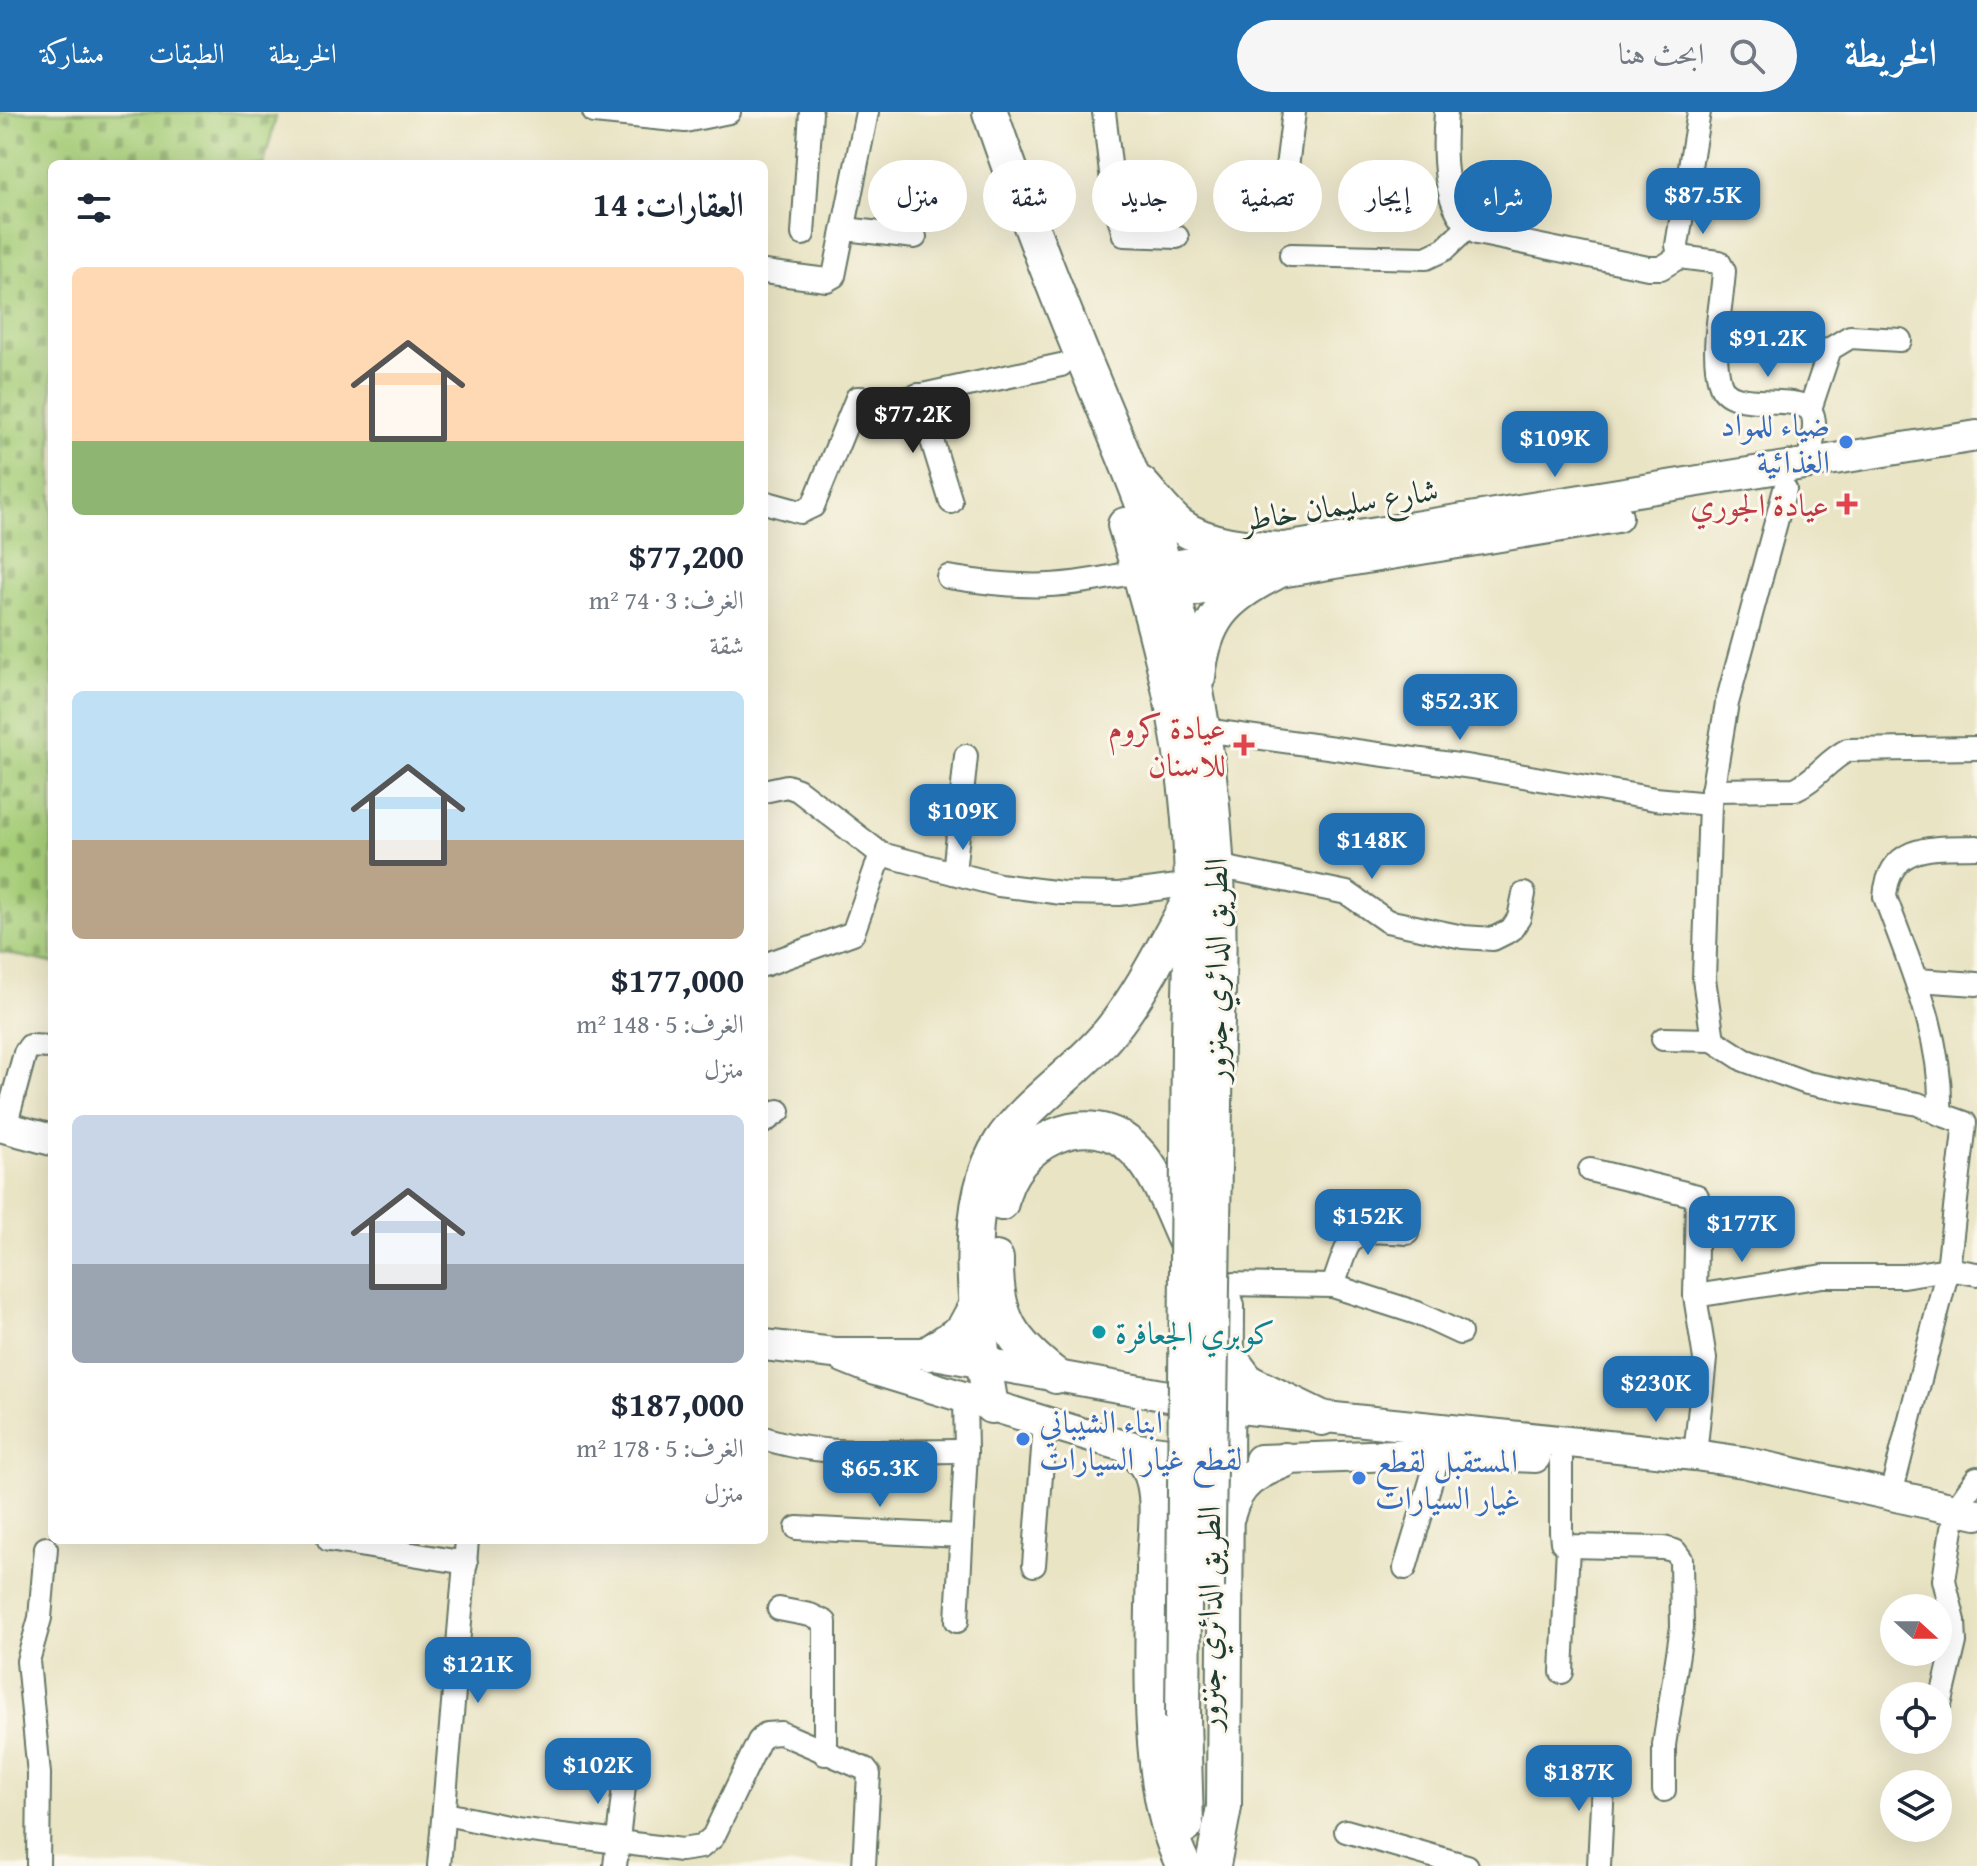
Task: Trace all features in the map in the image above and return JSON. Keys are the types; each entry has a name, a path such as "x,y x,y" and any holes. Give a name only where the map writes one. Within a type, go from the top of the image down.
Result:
{"main road":[{"name":"الطريق الدائري جنزور","path":"973,112 1015,243 1061,365 1157,584 1197,690 1204,730 1200,883 1202,1042 1194,1717"},
{"name":"الطريق الدائري جنزور","path":"990,112 1023,208 1131,473 1157,584 1200,883 1217,932 1202,1042 1186,1243 1194,1717 1200,1866"},
{"name":"شارع سليمان خاطر","path":"1157,584 1977,436"},
{"name":"شارع سليمان خاطر","path":"1278,562 1785,489 1977,456"},
{"path":"1131,473 1180,525 1196,534 1278,562 1243,589 1215,618 1202,646 1197,690"},
{"path":"978,1402 984,1363 975,1308 977,1221 989,1172 1001,1142 1113,1029 1200,883"},
{"path":"1200,1866 1224,1807 1224,1526 1229,1407 1226,1031 1217,932"},
{"path":"2,1127 48,1139"},
{"path":"1056,1376 1018,1344 999,1302 996,1236 1002,1193 1022,1158 1050,1136 1076,1130 1098,1129 1123,1139 1146,1165 1186,1243"},
{"path":"929,1353 963,1330 975,1308"},
{"path":"768,1345 834,1353 929,1353 1229,1407 1695,1455 1891,1494 1965,1522"},
{"path":"834,1353 875,1370 1130,1448 1227,1460 1439,1454 1635,1465 1965,1522"},
{"path":"1228,1355 1248,1382 1322,1418"},
{"path":"1130,1448 1144,1461 1155,1486 1153,1641 1161,1789 1200,1866"},
{"path":"1224,1526 1231,1500 1243,1483 1252,1474 1285,1460"}],"street":[{"path":"594,112 685,121 729,112"},
{"path":"803,234 811,112"},
{"path":"768,272 831,279 838,267 867,112"},
{"path":"1104,112 1114,199 1124,235 1177,237"},
{"path":"1288,160 1294,112"},
{"path":"1446,112 1448,182 1454,206"},
{"path":"1679,257 1677,245 1699,112"},
{"path":"845,229 915,237"},
{"path":"1291,255 1426,258 1445,249 1463,232"},
{"path":"1483,232 1508,240 1648,268 1661,268 1679,257 1719,262 1724,271 1718,347 1720,385 1727,394 1798,403 1810,409"},
{"path":"1808,465 1813,431 1810,409 1830,349 1850,337 1900,340"},
{"path":"768,503 800,512 813,506 857,398 904,399 1061,365"},
{"path":"918,395 951,502"},
{"path":"1713,1040 1704,979 1711,797 1727,703 1785,489"},
{"path":"948,577 1013,588 1157,584"},
{"path":"1204,730 1472,767 1655,799 1795,789 1805,785 1831,758 1848,750 1977,748"},
{"path":"954,873 966,756"},
{"path":"768,790 787,786 798,790 881,854 999,885 1062,893 1119,894 1200,883 1347,893 1387,921 1463,937 1493,939 1511,930 1519,918 1524,894"},
{"path":"1940,1114 1931,1031 1917,980 1885,897 1891,871 1899,861 1920,850 1977,847"},
{"path":"768,964 853,933 881,854"},
{"path":"1917,980 1977,984"},
{"path":"1663,1039 1713,1040 1744,1060 1807,1083 1918,1104 1971,1124 1948,1269 1891,1494"},
{"path":"2,1127 25,1053 30,1046 48,1047"},
{"path":"1590,1170 1697,1196 1695,1296 1705,1359 1695,1455"},
{"path":"1333,1286 1348,1244 1357,1233 1368,1230 1407,1233"},
{"path":"1695,1296 1823,1276 1903,1276 1948,1269 1977,1274"},
{"path":"1226,1284 1333,1286 1417,1313 1460,1333"},
{"path":"957,1621 966,1451 978,1402"},
{"path":"1034,1565 1045,1424"},
{"path":"768,1439 782,1444 848,1449 966,1451"},
{"path":"1405,1568 1439,1454"},
{"path":"1561,1459 1562,1542 1568,1546 1664,1548 1675,1551 1681,1559 1682,1627 1664,1745 1664,1790"},
{"path":"1946,1682 1955,1642 1954,1621 1944,1580 1977,1478"},
{"path":"797,1528 961,1536"},
{"path":"353,1544 466,1563"},
{"path":"439,1866 446,1814 467,1544"},
{"path":"1562,1672 1568,1546"},
{"path":"38,1866 39,1774 28,1661 40,1618 46,1548"},
{"path":"779,1609 810,1615 825,1622 825,1754"},
{"path":"446,1814 616,1855 701,1847 713,1837 759,1741 766,1734 797,1738 825,1754 865,1769 869,1774 864,1866"},
{"path":"616,1855 628,1751"},
{"path":"1599,1866 1604,1763"},
{"path":"1346,1831 1467,1866"}],"green space":[{"path":"0,112 227,112 276,117 265,160 48,160 48,962 0,952"}],"place":[{"name":"ضياء للمواد الغذائية","path":"1846,442"},
{"name":"عيادة الجوري","path":"1847,504"},
{"name":"عيادة كروم للاسنان","path":"1244,745"},
{"name":"كوبري الجعافرة","path":"1099,1332"},
{"name":"ابناء الشيباني لقطع غيار السيارات","path":"1023,1439"},
{"name":"المستقبل لقطع غيار السيارات","path":"1359,1478"}]}
